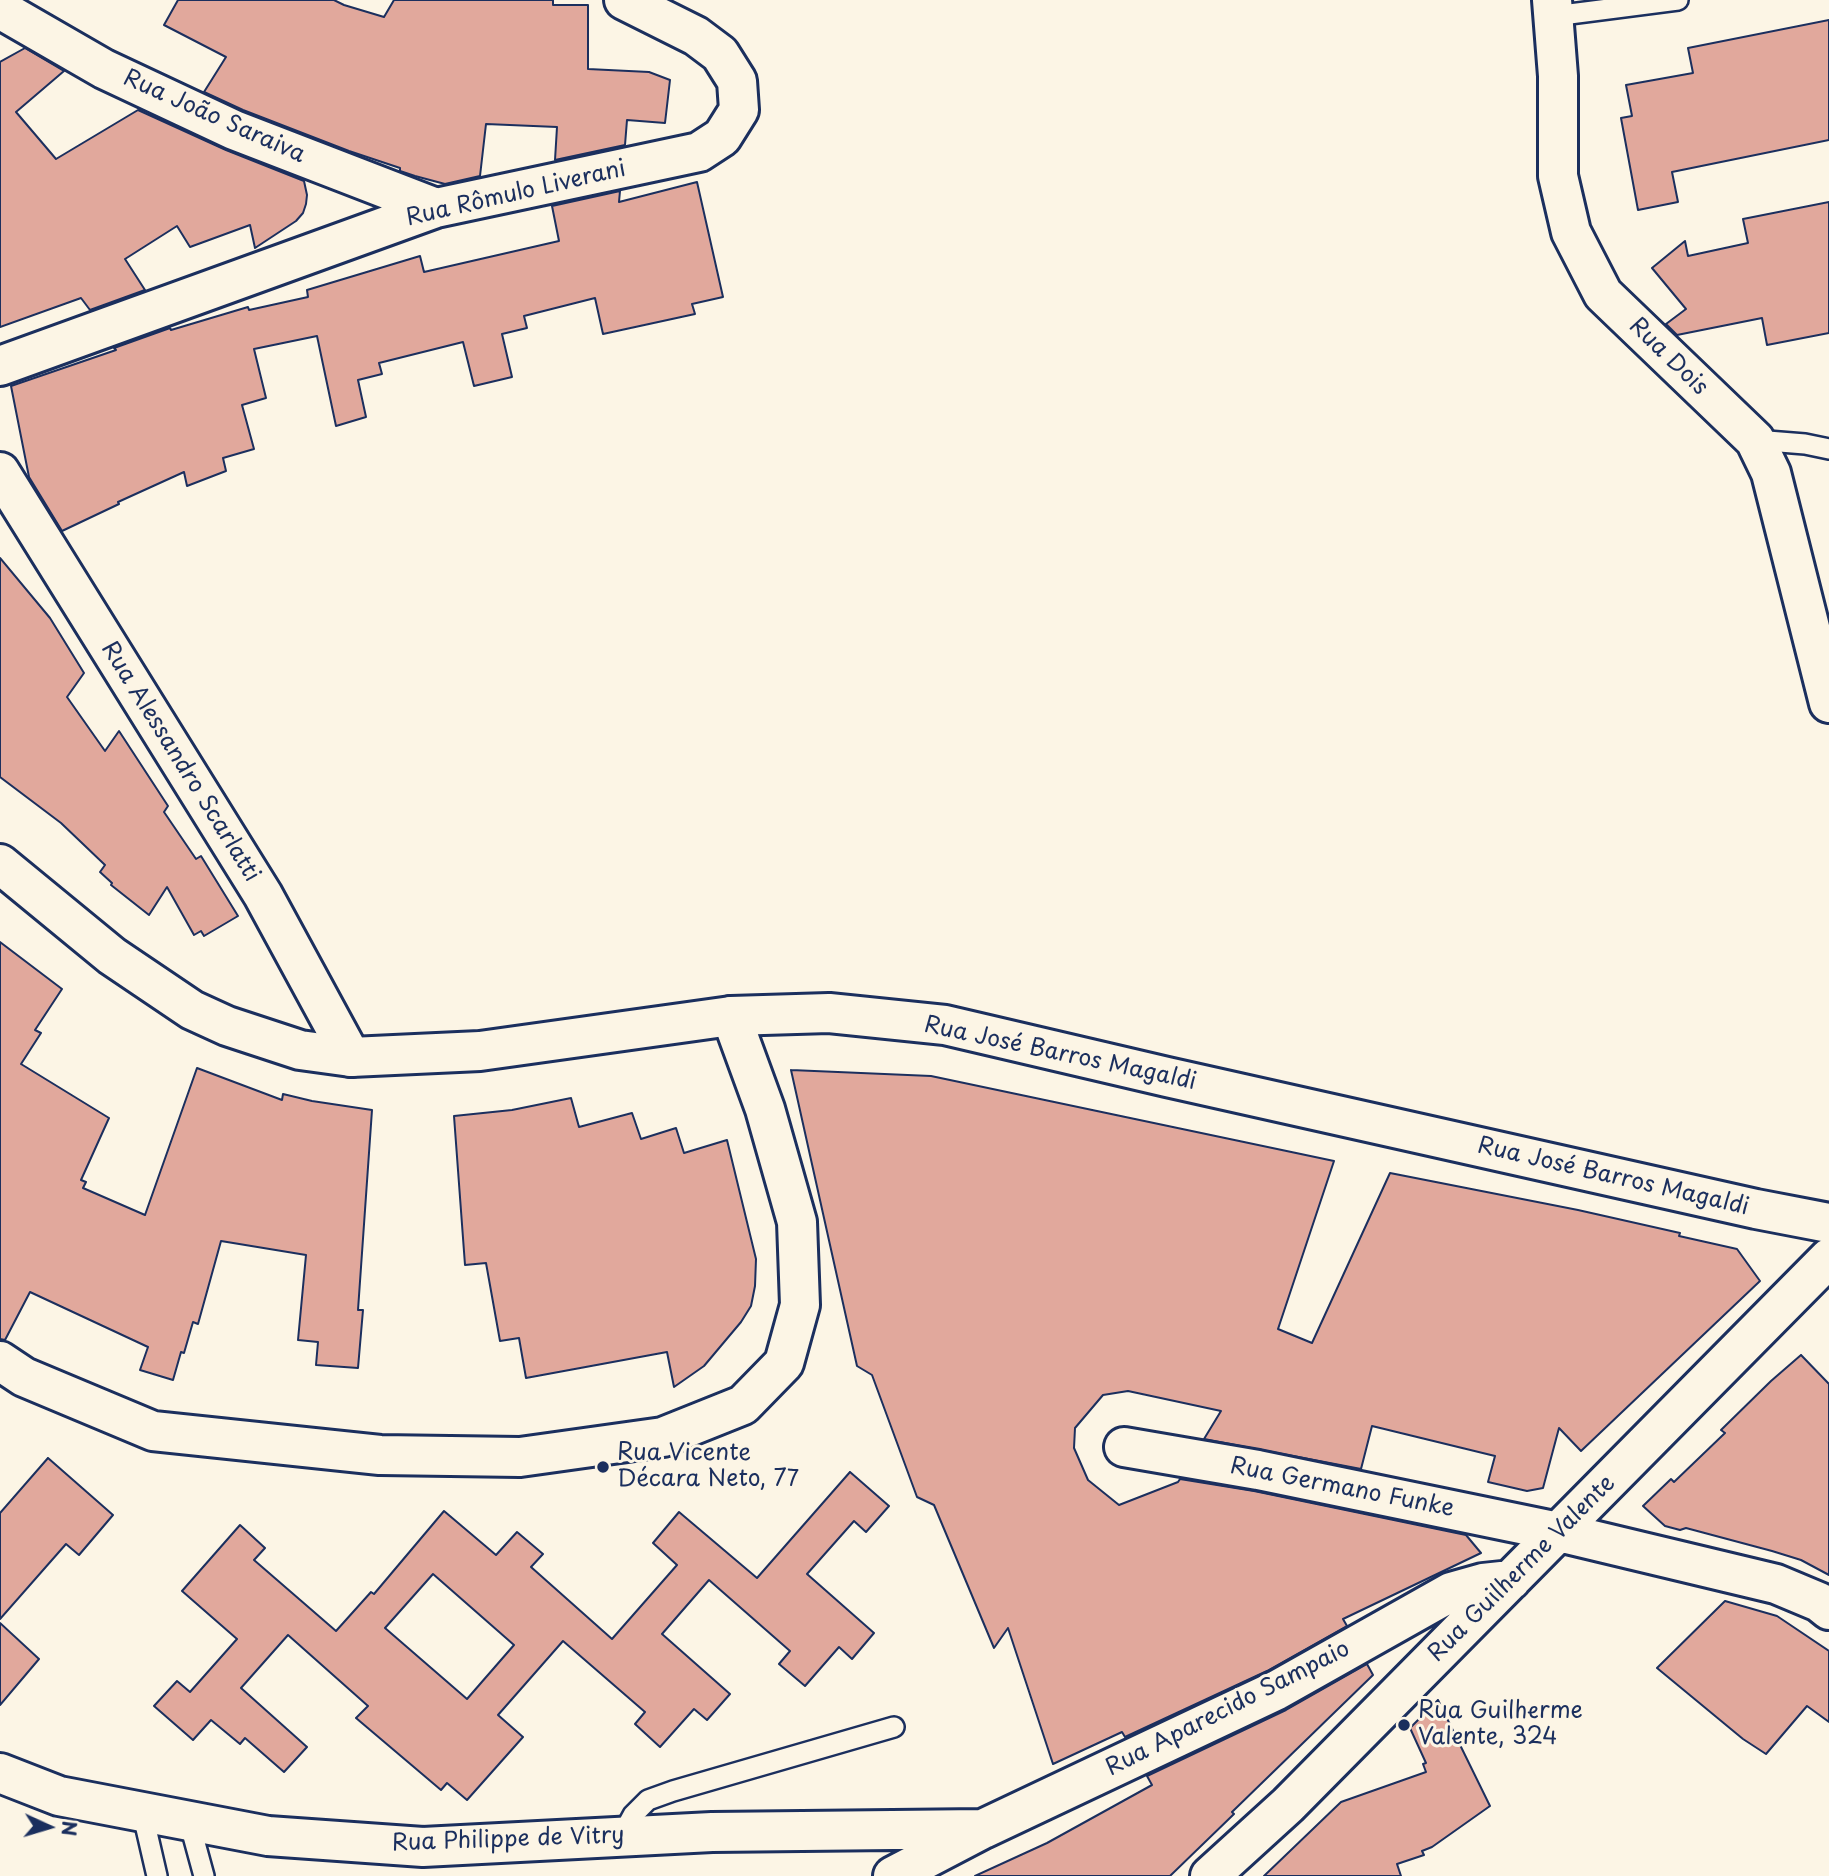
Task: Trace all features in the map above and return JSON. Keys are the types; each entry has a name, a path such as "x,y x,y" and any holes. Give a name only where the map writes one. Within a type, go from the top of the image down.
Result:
{"street":[{"name":"Rua Rômulo Liverani","path":"0,366 436,208 699,152 722,137 739,110 737,81 720,54 696,36 624,0"},
{"name":"Rua Dois","path":"1553,8 1558,76 1558,176 1571,232 1602,294 1755,440 1771,473 1829,703"},
{"name":"Rua João Saraiva","path":"0,9 104,69 234,130 436,208"},
{"name":"Rua Alessandro Scarlatti","path":"0,472 263,895 351,1057"},
{"name":"Rua José Barros Magaldi","path":"0,864 112,956 192,1010 227,1026 300,1050 351,1057 480,1051 732,1016 829,1013 945,1025 1756,1209 1829,1223"},
{"path":"0,1361 24,1377 153,1431 380,1455 520,1457 663,1437 743,1405 784,1363 800,1305 797,1222 765,1109 732,1016"},
{"name":"Rua Guilherme Valente","path":"1210,1876 1288,1805 1829,1258"},
{"name":"Rua Germano Funke","path":"1124,1447 1258,1470 1559,1532 1776,1584 1819,1602 1829,1610"},
{"name":"Rua Aparecido Sampaio","path":"893,1876 983,1829 1277,1690 1451,1592 1483,1583 1511,1580"},
{"name":"Rua Philippe de Vitry","path":"0,1773 59,1796 268,1836 423,1847 712,1832 983,1829"}],"lane":[{"path":"1553,8 1678,0"},
{"path":"1755,440 1829,449"},
{"path":"621,1837 633,1815 648,1800 894,1727"},
{"path":"142,1811 157,1876"},
{"path":"189,1821 204,1876"}],"building":[{"path":"178,0 334,0 384,17 394,0 553,0 553,5 588,5 588,69 649,72 670,80 665,123 627,120 625,145 555,160 557,127 486,124 480,176 445,184 400,171 400,168 243,110 204,92 226,57 164,25"},
{"path":"1829,20 1829,140 1672,172 1678,202 1638,210 1621,118 1632,116 1626,85 1693,73 1688,48"},
{"path":"25,48 64,71 16,112 56,159 138,110 226,150 304,181 307,195 303,213 296,221 255,248 250,225 190,247 177,226 125,259 145,290 90,310 81,298 0,327 0,62"},
{"path":"697,182 723,297 692,304 695,314 603,334 595,298 524,316 527,328 502,334 512,377 474,386 463,342 379,363 382,374 358,380 366,417 336,426 317,336 254,349 266,398 242,405 254,449 223,458 226,471 187,486 184,472 62,531 29,477 11,386 116,350 114,348 170,328 171,330 248,307 249,310 308,297 307,290 420,256 424,272 559,241 552,206 620,191 619,202"},
{"path":"1829,202 1829,333 1767,345 1762,318 1677,335 1666,324 1686,309 1652,268 1685,241 1688,256 1748,243 1743,219"},
{"path":"0,558 50,618 84,673 67,697 105,751 119,731 168,806 164,812 196,859 201,856 238,916 204,936 201,931 194,935 167,887 149,915 111,885 100,872 105,865 61,823 0,777"},
{"path":"0,942 62,989 35,1030 41,1033 21,1064 109,1118 81,1180 86,1182 83,1188 145,1215 197,1068 282,1100 283,1094 372,1110 358,1310 363,1310 358,1368 316,1365 318,1342 298,1340 306,1255 221,1241 198,1324 193,1322 173,1380 140,1370 148,1347 30,1292 5,1340 0,1339"},
{"path":"791,1070 931,1076 1334,1161 1278,1329 1312,1343 1390,1173 1578,1210 1737,1249 1760,1281 1581,1451 1559,1428 1543,1488 1527,1491 1488,1482 1495,1456 1372,1426 1361,1469 1204,1439 1221,1411 1128,1391 1103,1395 1075,1428 1074,1448 1088,1480 1119,1505 1180,1479 1254,1491 1466,1535 1481,1553 1343,1619 1347,1626 1267,1671 1125,1737 1122,1732 1053,1764 1008,1628 994,1648 934,1505 917,1497 872,1375 857,1366"},
{"path":"571,1098 579,1127 632,1113 641,1139 676,1128 684,1153 727,1140 756,1259 751,1306 704,1366 674,1387 667,1352 526,1378 519,1338 500,1341 486,1263 465,1265 454,1116 512,1110"},
{"path":"1801,1355 1829,1384 1829,1575 1801,1560 1772,1551 1686,1528 1680,1530 1665,1526 1643,1506 1671,1479 1674,1482 1725,1433 1721,1430"},
{"path":"48,1458 113,1515 79,1555 66,1544 0,1619 0,1513"},
{"path":"850,1472 889,1506 866,1532 854,1521 807,1574 874,1633 852,1659 839,1647 805,1686 779,1664 790,1651 709,1580 662,1634 730,1694 707,1720 694,1709 660,1747 635,1724 645,1712 563,1641 498,1715 523,1737 467,1800 447,1783 441,1790 356,1718 368,1706 288,1635 241,1688 307,1747 284,1772 245,1738 240,1744 211,1720 193,1740 154,1706 177,1681 190,1692 237,1639 182,1591 240,1525 265,1548 254,1560 336,1631 371,1592 374,1594 444,1511 496,1555 517,1532 543,1554 531,1567 612,1639 677,1565 653,1543 679,1512 757,1578","holes":["433,1574 514,1645 467,1699 385,1628"]},
{"path":"1725,1601 1777,1616 1829,1651 1829,1722 1807,1706 1766,1754 1743,1739 1657,1668"},
{"path":"0,1623 39,1659 0,1705"},
{"path":"1367,1664 1373,1675 1170,1876 975,1876 1047,1843 1152,1785 1147,1776 1286,1710"},
{"path":"1438,1700 1490,1806 1432,1847 1422,1851 1424,1855 1397,1864 1401,1876 1264,1876 1341,1802 1426,1772 1423,1764 1426,1763 1410,1728"}],"place":[{"name":"Rua Vicente Décara Neto, 77","path":"603,1467"},
{"name":"Rua Guilherme Valente, 324","path":"1404,1725"}]}
